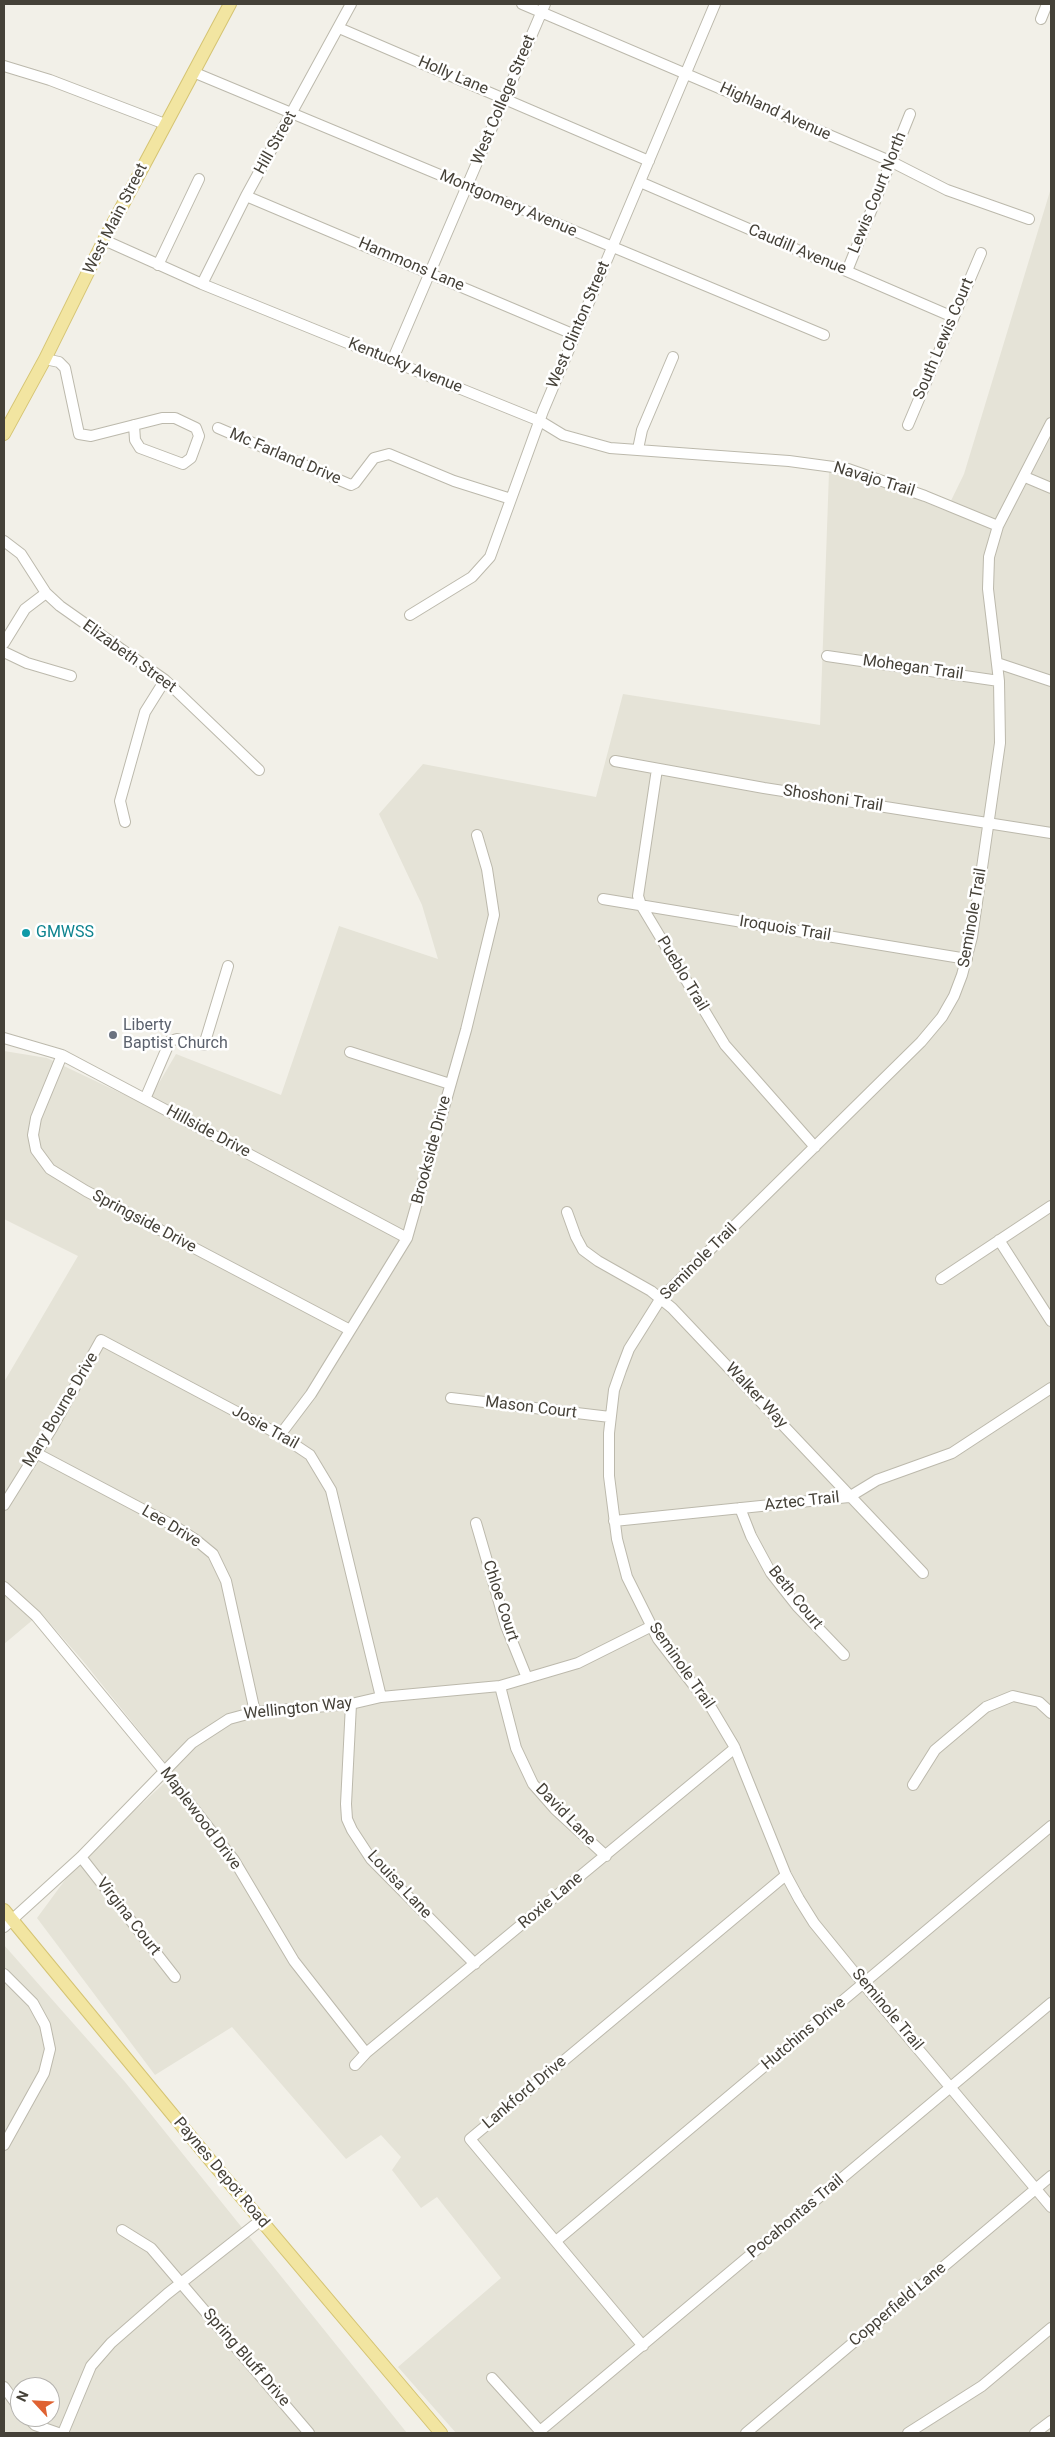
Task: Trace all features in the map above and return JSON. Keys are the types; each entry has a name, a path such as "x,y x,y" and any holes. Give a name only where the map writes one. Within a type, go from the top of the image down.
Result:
{"main road":[{"name":"West Main Street","path":"4,434 45,359 104,240 230,4"},
{"name":"Paynes Depot Road","path":"6,1919 441,2433"}],"street":[{"name":"Hill Street","path":"202,284 246,196 351,4"},
{"name":"Highland Avenue","path":"522,4 543,8 686,73 890,161 947,190 1029,219"},
{"name":"West Clinton Street","path":"410,615 472,577 484,566 490,557 540,421 575,334 715,4"},
{"path":"1041,19 1047,4"},
{"name":"West College Street","path":"392,361 543,8"},
{"name":"Holly Lane","path":"339,28 649,161"},
{"path":"4,66 50,80 166,124"},
{"name":"Montgomery Avenue","path":"193,72 824,335"},
{"name":"Lewis Court North","path":"847,271 910,114"},
{"path":"158,265 199,179"},
{"name":"Caudill Avenue","path":"640,182 953,317"},
{"name":"Hammons Lane","path":"246,196 575,334"},
{"name":"Kentucky Avenue","path":"104,240 202,284 540,421 564,435 610,448 714,455"},
{"name":"South Lewis Court","path":"908,425 981,253"},
{"path":"638,449 642,430 673,356"},
{"path":"45,359 59,362 65,368 79,434 91,436 134,425 162,418 176,418 196,428 199,436 191,458 183,464 140,448 135,440 134,425"},
{"name":"Seminole Trail","path":"1051,423 1025,477 998,526 989,557 988,589 999,681 1000,743 967,959 954,996 942,1018 921,1042 661,1298 629,1348 614,1390 610,1417 609,1476 617,1539 627,1577 658,1639 712,1710 735,1748 786,1875 814,1923 1051,2207"},
{"name":"Mc Farland Drive","path":"218,428 351,485 355,483 374,458 389,454 454,482 511,499"},
{"name":"Navajo Trail","path":"714,455 789,461 848,469 925,496 998,526"},
{"path":"1025,477 1051,488"},
{"name":"Elizabeth Street","path":"4,541 21,554 46,593 71,616 165,680 259,770"},
{"path":"4,643 25,609 46,593"},
{"path":"4,652 27,663 71,676"},
{"name":"Mohegan Trail","path":"828,656 999,681"},
{"path":"997,663 1051,681"},
{"path":"125,822 120,801 130,765 145,712 165,680"},
{"name":"Shoshoni Trail","path":"615,761 764,788 1051,833"},
{"name":"Pueblo Trail","path":"657,769 638,896 641,905 725,1045 815,1147"},
{"name":"Brookside Drive","path":"280,1434 311,1394 407,1238 494,915 487,869 477,835"},
{"name":"Iroquois Trail","path":"603,899 967,959"},
{"path":"145,1098 170,1041 177,1039 204,1045 228,966"},
{"name":"Hillside Drive","path":"4,1038 62,1055 407,1238"},
{"path":"350,1052 450,1084"},
{"name":"Springside Drive","path":"62,1055 36,1118 33,1134 36,1150 50,1169 86,1191 350,1330"},
{"path":"941,1279 1051,1206"},
{"name":"Walker Way","path":"567,1212 576,1237 590,1256 661,1298 692,1327 923,1573"},
{"path":"999,1240 1051,1321"},
{"name":"Josie Trail","path":"101,1340 280,1434 310,1455 331,1490 381,1697"},
{"name":"Mary Bourne Drive","path":"4,1505 101,1340"},
{"name":"Aztec Trail","path":"614,1521 849,1496 877,1480 952,1453 1051,1388"},
{"name":"Mason Court","path":"451,1398 610,1417"},
{"name":"Lee Drive","path":"36,1453 176,1527 213,1554 226,1580 255,1712"},
{"name":"Beth Court","path":"740,1508 751,1536 771,1573 797,1606 844,1655"},
{"name":"Chloe Court","path":"476,1523 503,1617 527,1678"},
{"name":"Maplewood Drive","path":"4,1587 36,1616 165,1772 234,1860 294,1961 366,2053"},
{"name":"Wellington Way","path":"6,1919 81,1857 192,1743 229,1719 255,1712 351,1704 381,1697 500,1686 578,1663 652,1626"},
{"name":"David Lane","path":"500,1686 516,1748 533,1784 555,1809 606,1856"},
{"path":"912,1785 935,1750 986,1707 1013,1696 1039,1702 1051,1713"},
{"name":"Louisa Lane","path":"351,1704 346,1804 347,1818 352,1830 371,1859 475,1964"},
{"name":"Roxie Lane","path":"366,2053 735,1748"},
{"name":"Hutchins Drive","path":"556,2242 1051,1826"},
{"name":"Virgina Court","path":"81,1857 175,1977"},
{"name":"Lankford Drive","path":"643,2346 470,2139 786,1875"},
{"path":"4,1974 33,2003 45,2025 50,2049 44,2073 4,2145"},
{"name":"Pocahontas Trail","path":"492,2378 540,2431 1051,2004"},
{"path":"355,2065 366,2053"},
{"name":"Copperfield Lane","path":"746,2433 1051,2176"},
{"path":"63,2433 91,2366 111,2344 181,2284 261,2220"},
{"name":"Spring Bluff Drive","path":"122,2230 151,2248 309,2433"},
{"path":"908,2433 982,2386 1051,2328"},
{"path":"1035,2433 1051,2421"},
{"path":"41,2427 58,2433"}],"shaded area":[{"path":"1051,188 1051,2433 456,2433 398,2367 501,2278 437,2197 421,2208 392,2170 401,2157 381,2135 346,2159 232,2027 155,2075 37,1918 76,1865 174,1774 83,1661 41,1613 4,1644 4,1382 78,1256 4,1219 4,1051 47,1058 146,1105 176,1054 281,1095 339,926 438,959 422,905 379,814 423,764 596,797 623,694 820,725 829,472 910,496 946,511 964,474"},
{"path":"4,1945 125,2082 407,2433 4,2433"}],"place":[{"name":"GMWSS","path":"26,933"},
{"name":"Liberty Baptist Church","path":"113,1035"}]}
